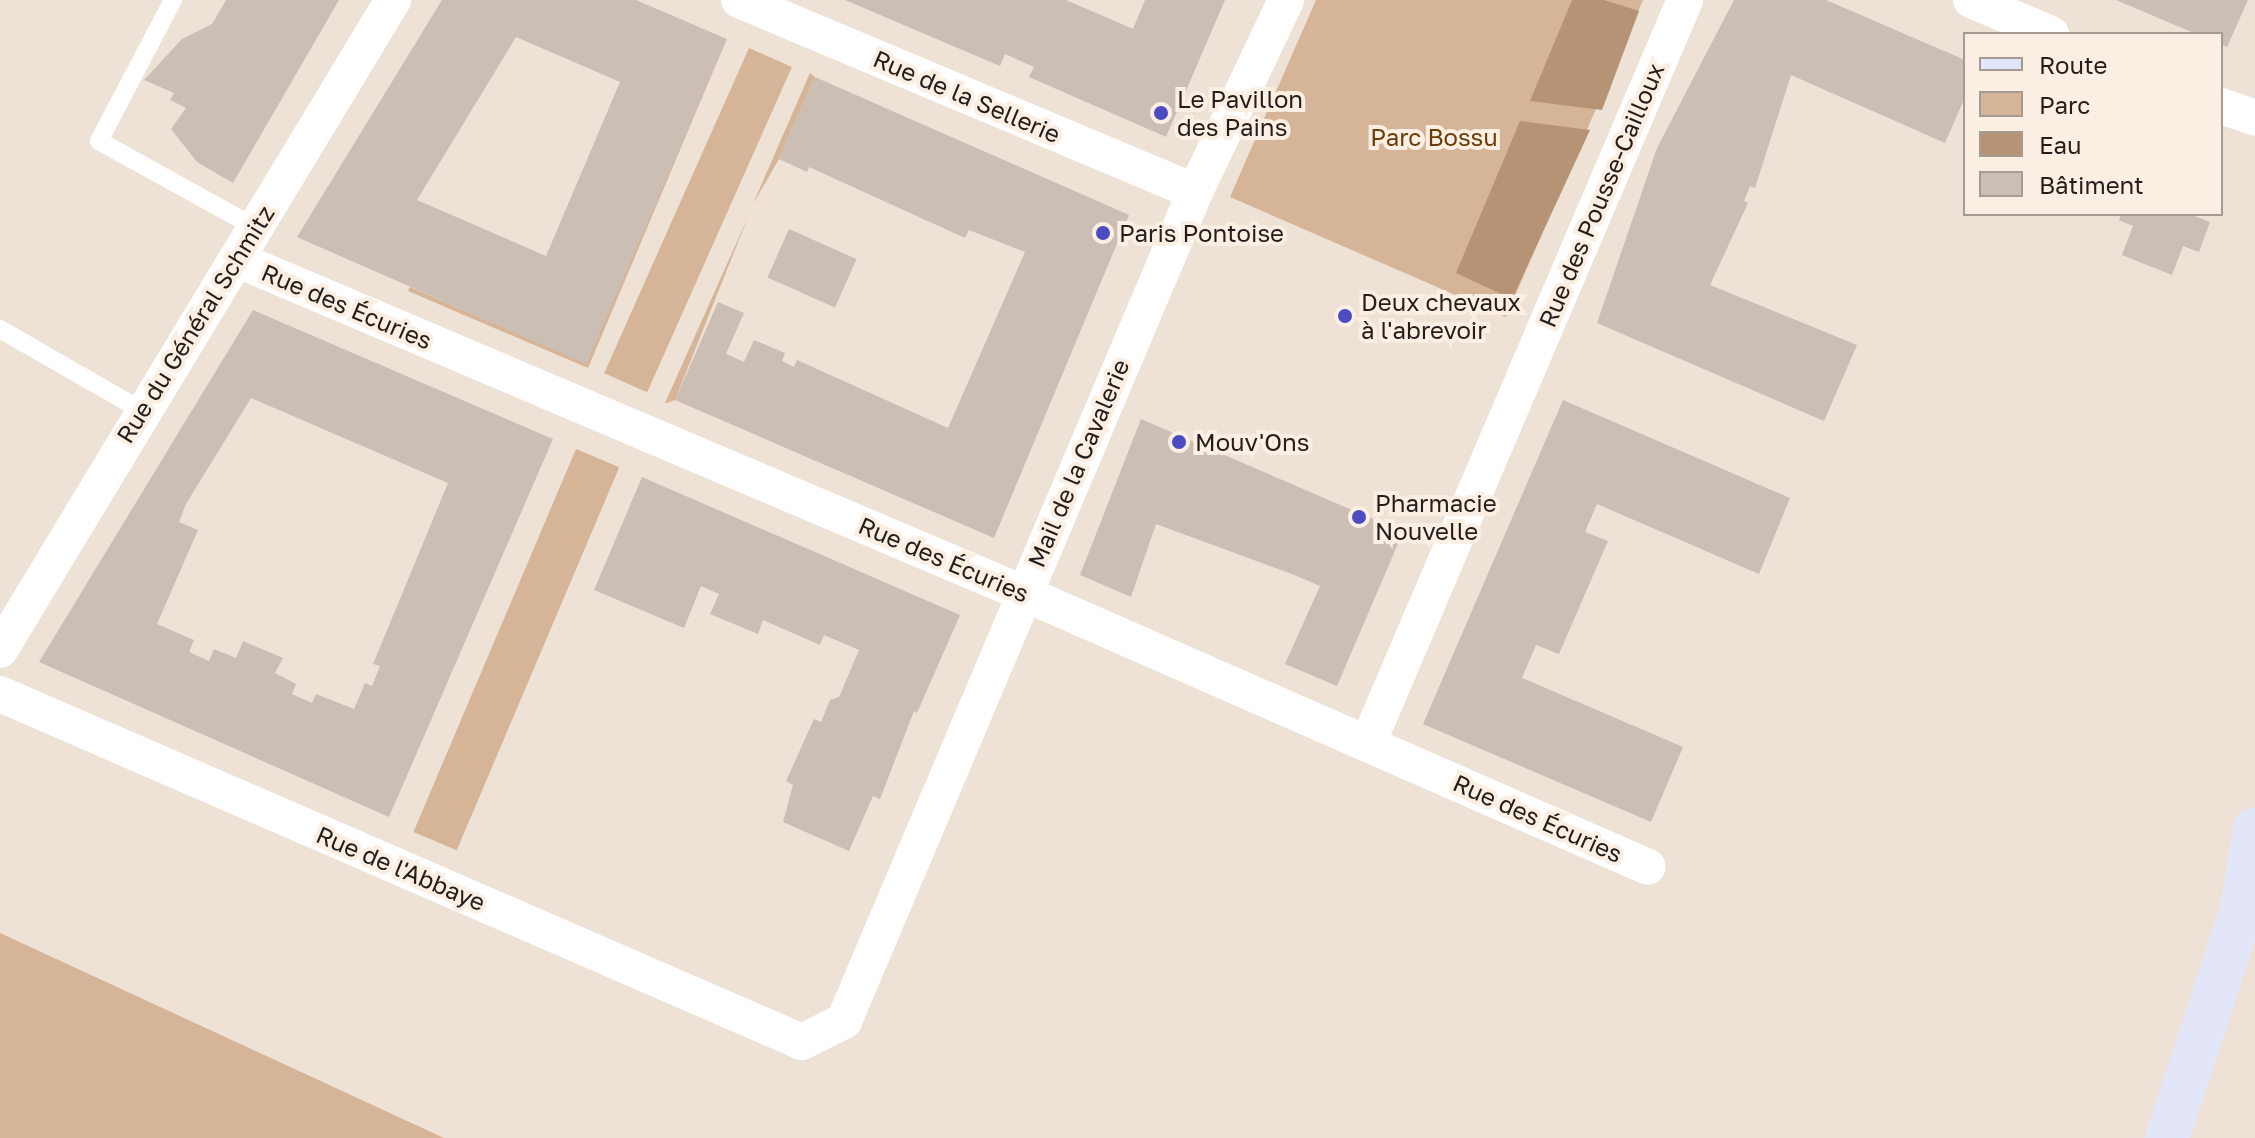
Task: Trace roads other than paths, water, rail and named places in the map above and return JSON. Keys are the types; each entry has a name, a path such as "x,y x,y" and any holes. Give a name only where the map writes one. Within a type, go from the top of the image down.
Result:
{"main road":[{"path":"2167,1138 2242,910 2255,829"}],"street":[{"name":"Rue du Général Schmitz","path":"0,650 141,410 393,0"},
{"name":"Rue de la Sellerie","path":"739,0 1195,192"},
{"name":"Mail de la Cavalerie","path":"802,1042 844,1021 1195,192 1286,0"},
{"name":"Rue des Pousse-Cailloux","path":"1368,743 1685,0"},
{"path":"1971,0 2046,32"},
{"path":"2223,107 2255,118"},
{"name":"Rue des Écuries","path":"236,259 1023,593 1648,867"},
{"name":"Rue de l'Abbaye","path":"0,694 802,1042"}],"lane":[{"path":"173,0 99,141 255,227"},
{"path":"0,329 141,410"}],"water":[{"path":"1572,0 1604,0 1639,11 1602,110 1530,101"},
{"path":"1520,121 1590,130 1512,299 1456,273"}],"place":[{"name":"Le Pavillon des Pains","path":"1161,113"},
{"name":"Paris Pontoise","path":"1103,233"},
{"name":"Deux chevaux à l'abrevoir","path":"1345,316"},
{"name":"Mouv'Ons","path":"1179,442"},
{"name":"Pharmacie Nouvelle","path":"1359,517"}],"park label":[{"name":"Parc Bossu","path":"1434,137"}]}
